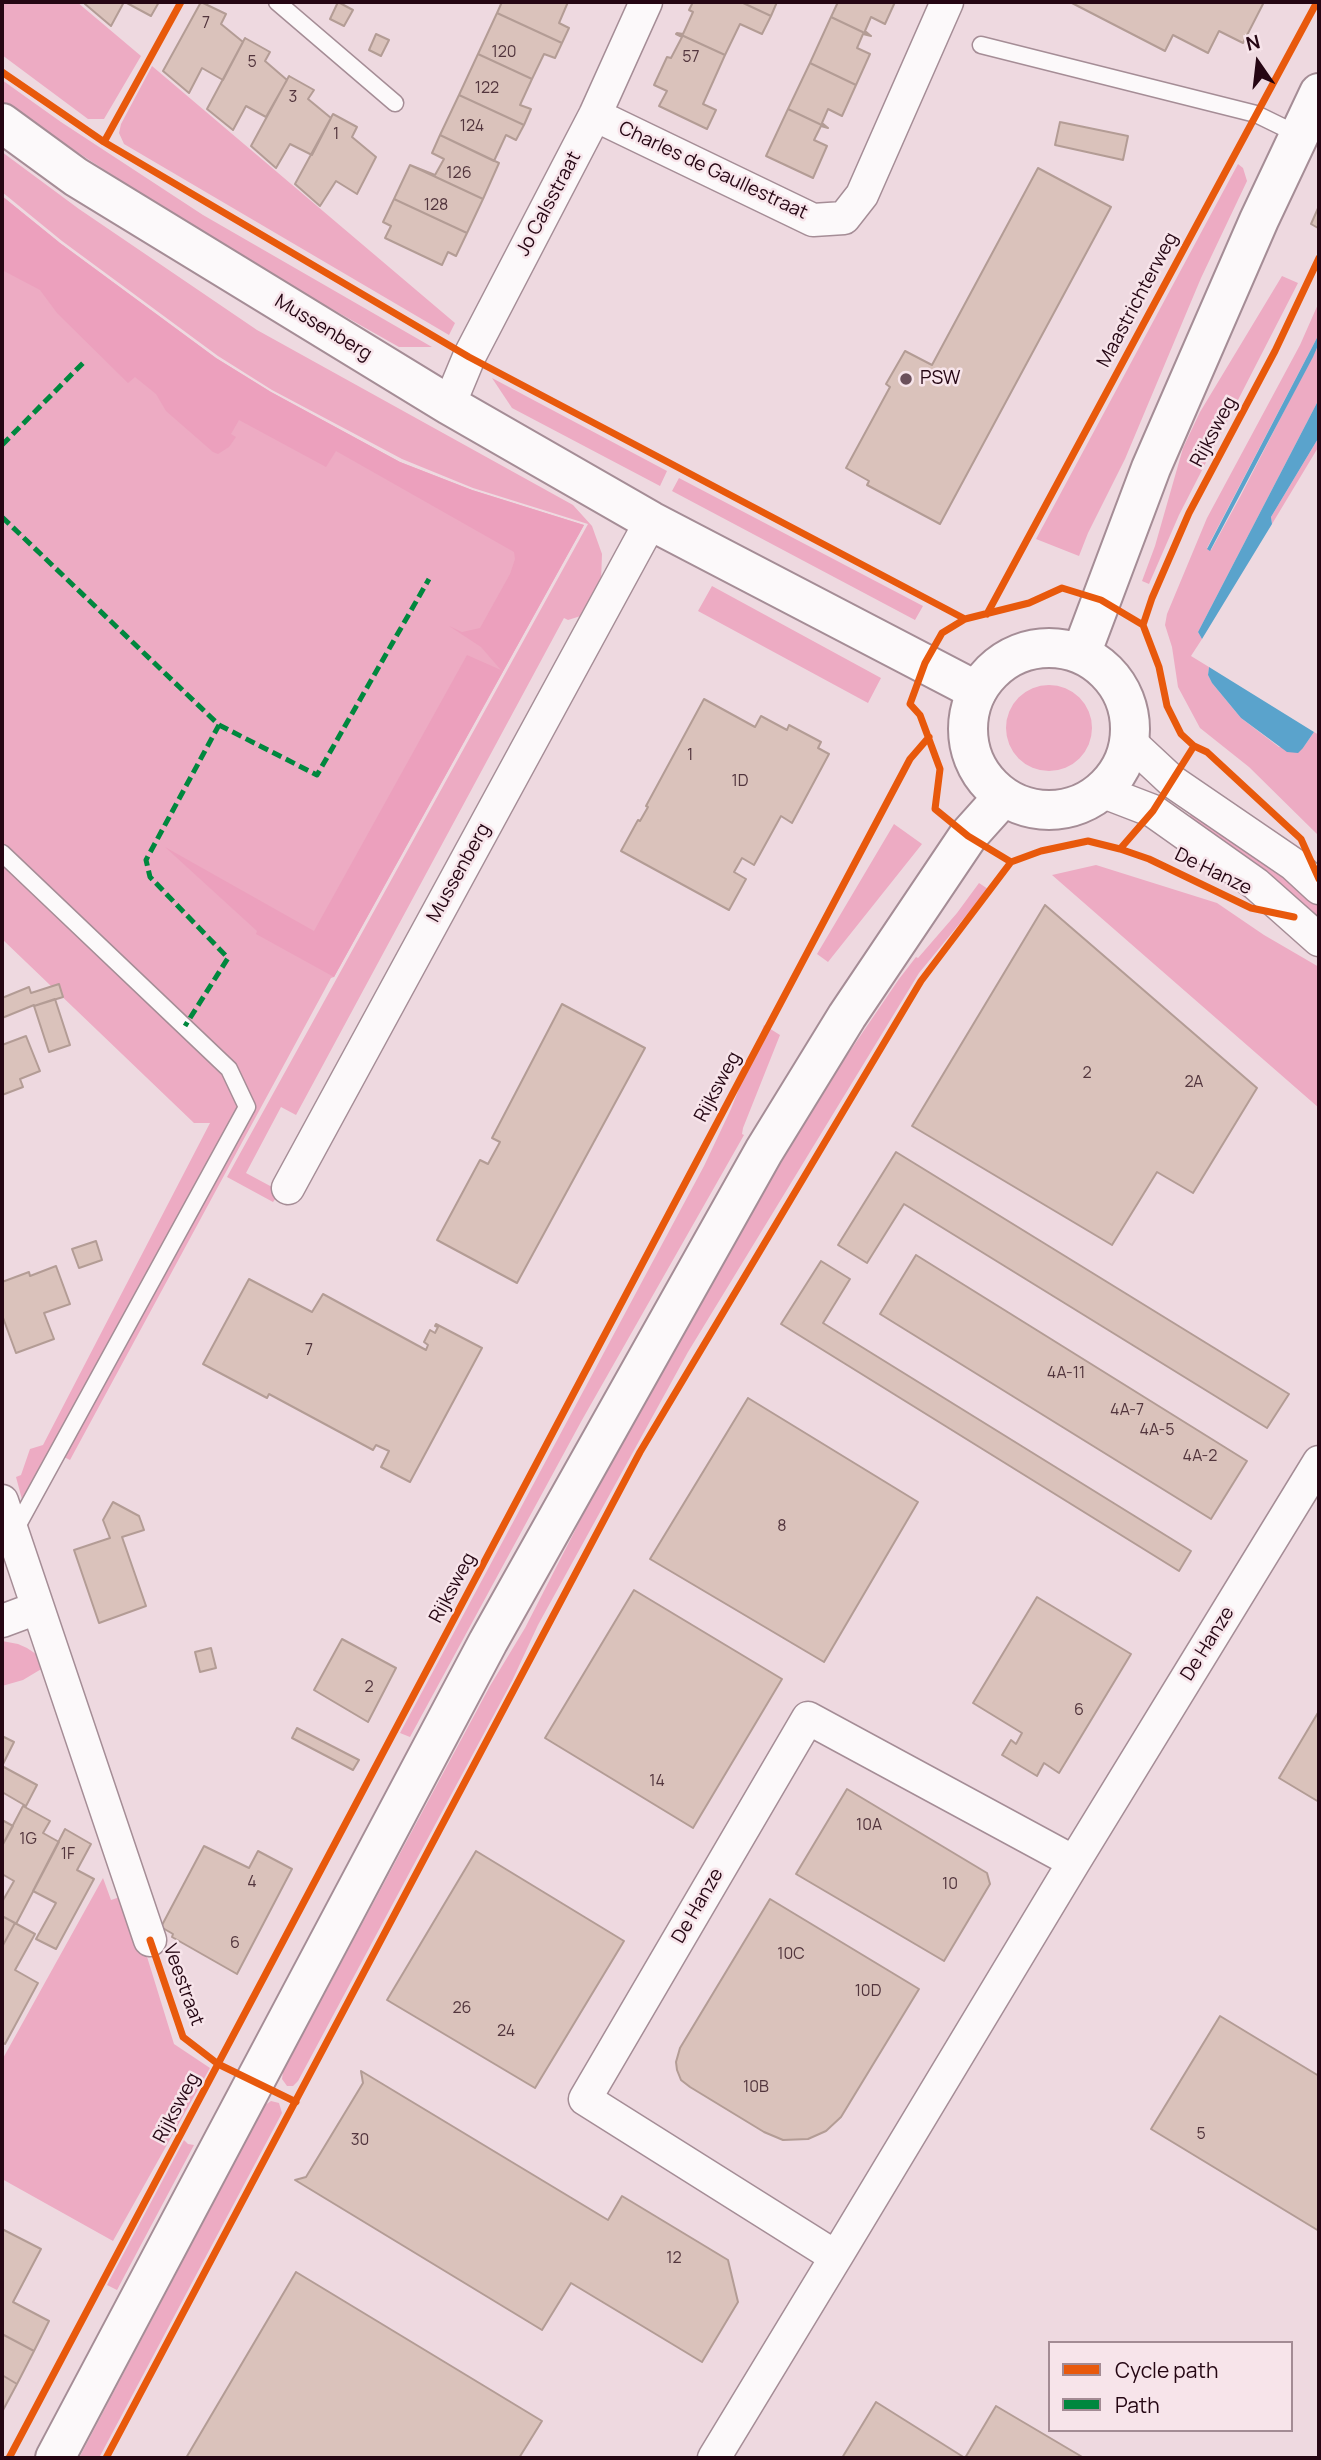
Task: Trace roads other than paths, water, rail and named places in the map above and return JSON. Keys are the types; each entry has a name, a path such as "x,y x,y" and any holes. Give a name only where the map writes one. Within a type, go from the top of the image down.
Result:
{"main road":[{"path":"1081,654 1151,468 1259,220 1319,93"},
{"name":"Mussenberg","path":"2,123 76,177 449,405 651,521 976,691"},
{"path":"1052,648 1081,654 1107,672 1116,683 1130,719 1129,741 1119,769 1101,791 1082,803 1056,810 1027,808 1003,797 984,779 969,750 968,717 976,691 988,675 1004,661 1027,651 1052,648"},
{"path":"55,2458 488,1642 750,1175 847,1016 968,836 1003,797"}],"street":[{"name":"Jo Calsstraat","path":"449,405 469,358 595,115 646,2"},
{"name":"Charles de Gaullestraat","path":"595,115 813,220 844,218 862,195 947,2"},
{"name":"Mussenberg","path":"288,1188 651,521"},
{"path":"1129,741 1173,782 1293,864 1319,888"},
{"name":"De Hanze","path":"1101,791 1153,811 1256,884 1319,940"},
{"name":"De Hanze","path":"714,2458 1074,1861 1319,1462"},
{"name":"Veestraat","path":"2,1501 150,1940"},
{"path":"2,1621 37,1608"},
{"name":"De Hanze","path":"836,2257 585,2099 808,1718 1074,1861"}],"lane":[{"path":"277,2 395,103"},
{"path":"981,45 1256,114 1300,135"},
{"path":"2,853 229,1069 247,1107 13,1532"}],"water":[{"path":"1319,334 1319,343 1313,357 1210,551 1207,549"},
{"path":"1319,399 1319,437 1271,517 1272,524 1202,639 1198,632"},
{"path":"1209,667 1314,732 1303,748 1298,753 1287,752 1241,718 1212,683 1208,675"}],"place":[{"name":"PSW","path":"906,379"}]}
